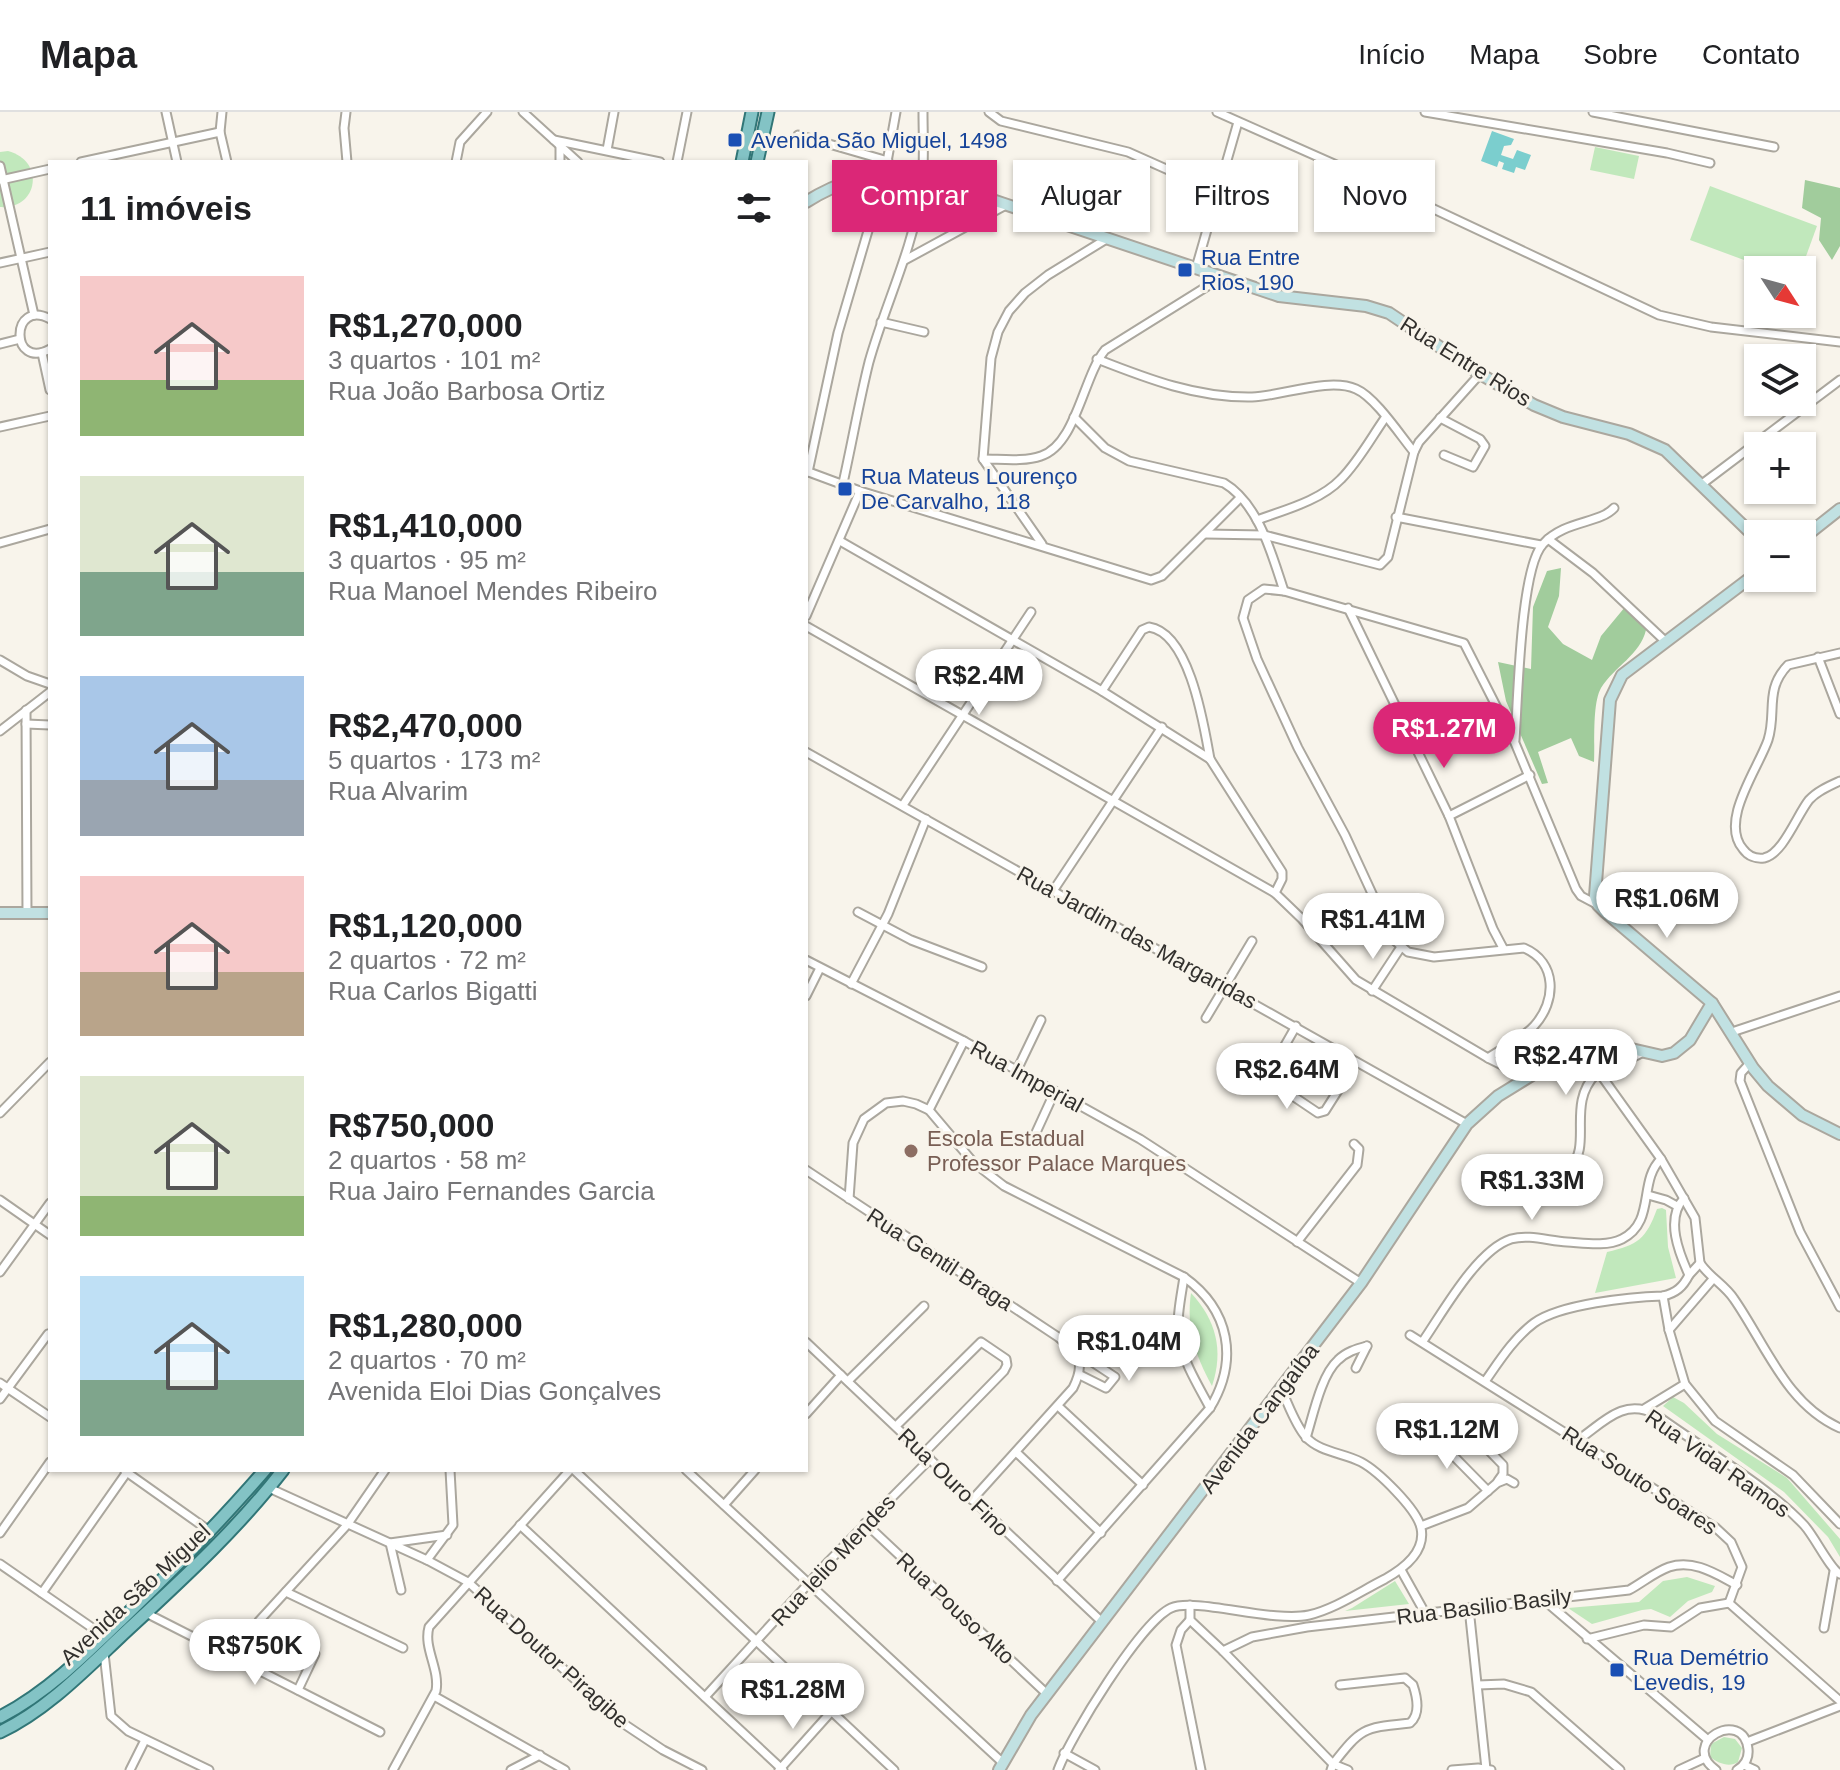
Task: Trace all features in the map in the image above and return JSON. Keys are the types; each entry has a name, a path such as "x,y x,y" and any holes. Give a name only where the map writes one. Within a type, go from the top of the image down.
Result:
{"main road":[{"path":"742,160 752,112"},
{"path":"757,160 768,112"},
{"name":"Rua Entre Rios","path":"808,201 832,190"},
{"name":"Rua Entre Rios","path":"997,200 1279,296 1366,306 1389,313 1480,374 1549,412 1647,440 1665,450 1744,526"},
{"path":"1816,531 1835,521 1840,509"},
{"path":"1744,582 1622,675 1610,700 1594,888 1598,905 1712,1003 1768,1086 1802,1115 1840,1134"},
{"path":"0,913 48,913"},
{"name":"Avenida Cangaíba","path":"1001,1766 1047,1694 1361,1283 1467,1124 1498,1096 1566,1054 1589,1044 1605,1043 1662,1056 1681,1049 1690,1040 1712,1003"},
{"name":"Avenida São Miguel","path":"0,1717 35,1695 104,1636 211,1532 263,1472"},
{"name":"Avenida São Miguel","path":"0,1732 42,1705 104,1653 224,1538 281,1472"}],"street":[{"path":"166,112 177,160"},
{"path":"222,112 220,132 227,160"},
{"path":"346,112 347,160"},
{"path":"456,160 460,142 487,112"},
{"path":"524,112 576,160"},
{"path":"607,150 614,112"},
{"path":"677,160 687,112"},
{"path":"891,160 896,112"},
{"path":"918,160 923,112"},
{"path":"989,112 1001,121 1128,152 1166,169"},
{"path":"1217,112 1404,195 1659,315 1711,327 1840,342"},
{"path":"1425,112 1710,163"},
{"path":"1593,112 1774,147"},
{"path":"1228,160 1238,122"},
{"path":"90,160 220,132"},
{"path":"798,135 866,160"},
{"path":"557,142 651,160"},
{"path":"557,142 560,160"},
{"path":"0,166 34,315"},
{"path":"1,180 48,169"},
{"path":"905,261 1008,204"},
{"path":"808,467 838,333 870,232"},
{"path":"843,483 869,365 913,232"},
{"path":"1196,268 1208,232"},
{"path":"1043,546 983,459 991,358 998,332 1009,311 1025,293 1108,238"},
{"path":"0,263 48,252"},
{"path":"983,459 1044,455 1061,440 1074,417 1097,359 1117,340 1222,277"},
{"path":"34,315 48,318"},
{"path":"34,315 20,327 20,339 26,349 46,351"},
{"path":"881,322 924,332"},
{"path":"0,344 20,339"},
{"path":"1097,359 1166,385 1209,394 1251,397 1343,385 1360,391 1414,452"},
{"path":"1205,534 1264,535 1377,566 1384,563 1414,452 1480,374"},
{"path":"1702,484 1840,380"},
{"path":"0,427 48,416"},
{"path":"1074,417 1116,455 1143,466 1224,483 1257,520 1284,591"},
{"path":"1257,520 1330,489 1354,463 1385,418"},
{"path":"1440,418 1480,439 1485,446 1473,467 1444,455"},
{"path":"808,471 860,491 1151,580 1162,576 1240,498"},
{"path":"808,612 860,491"},
{"path":"1515,743 1527,591 1541,545 1559,530 1604,515 1614,508"},
{"path":"1396,517 1541,545"},
{"path":"0,543 48,530"},
{"path":"1548,539 1593,573 1665,641"},
{"path":"840,541 1102,691 1210,759"},
{"path":"1488,1058 1532,1029 1545,1013 1551,980 1546,965 1538,954 1524,948 1434,957 1408,952 1393,939 1345,835 1281,714 1246,629 1243,618 1248,600 1264,589 1284,591 1464,643 1530,775 1576,889 1581,896 1598,905"},
{"path":"1348,608 1449,816 1503,948"},
{"path":"903,805 1031,612"},
{"path":"808,627 1275,893 1302,919 1348,974 1372,991 1528,1078"},
{"path":"1102,691 1142,630 1149,627 1162,631 1175,647 1195,687 1210,759 1282,872 1275,893"},
{"path":"1840,653 1788,665 1775,684 1767,742 1736,815 1734,830 1742,849 1751,857 1762,859 1770,856 1778,849 1808,801 1840,781"},
{"path":"1818,657 1840,714"},
{"path":"0,660 27,676 48,683"},
{"path":"0,731 48,694"},
{"path":"26,710 27,913"},
{"path":"26,724 48,725"},
{"path":"1053,891 1162,727"},
{"name":"Rua Jardim das Margaridas","path":"808,753 1467,1124"},
{"path":"1449,816 1530,775"},
{"path":"851,984 883,925 926,819"},
{"path":"1576,889 1594,888"},
{"path":"858,912 911,940 982,967"},
{"path":"1206,1018 1252,941"},
{"path":"1372,991 1401,947"},
{"name":"Rua Imperial","path":"808,961 964,1041 1140,1139 1361,1283"},
{"path":"808,992 820,968"},
{"path":"1732,1032 1840,996"},
{"path":"1017,1070 1041,1020"},
{"path":"1296,1026 1268,1075 1269,1079 1318,1113 1325,1111 1356,1062"},
{"path":"929,1110 964,1041"},
{"path":"1523,1163 1563,1169 1576,1162 1580,1154 1579,1111 1583,1093 1598,1071 1641,1053"},
{"path":"1750,1063 1741,1073 1740,1081 1800,1232 1840,1307"},
{"path":"0,1113 48,1064"},
{"path":"1598,1071 1661,1159 1684,1198 1697,1225 1700,1263 1736,1301 1782,1379 1826,1422 1840,1428"},
{"path":"1033,1139 1055,1091"},
{"path":"849,1199 853,1143 864,1119 886,1103 903,1101 929,1110 973,1162 996,1181 1018,1195 1184,1277 1201,1289 1219,1316 1228,1349 1226,1373 1219,1394 1057,1581"},
{"path":"1297,1242 1357,1165 1359,1149 1354,1144"},
{"path":"1423,1341 1473,1271 1501,1244 1531,1237 1594,1244 1622,1239 1639,1223 1648,1195 1650,1173 1661,1159"},
{"name":"Rua Gentil Braga","path":"808,1171 1115,1377 1106,1388 1080,1375"},
{"path":"1648,1195 1677,1206"},
{"path":"1684,1198 1677,1206 1676,1240 1689,1275"},
{"path":"0,1200 48,1234"},
{"path":"0,1272 48,1206"},
{"path":"1486,1380 1508,1347 1545,1317 1608,1302 1663,1296 1677,1291 1700,1263"},
{"path":"1184,1277 1179,1305 1179,1339 1210,1408"},
{"path":"1669,1330 1713,1279"},
{"path":"1663,1296 1669,1330 1685,1384 1715,1421 1784,1468 1840,1524"},
{"path":"808,1412 924,1306"},
{"path":"0,1399 48,1334"},
{"name":"Rua Souto Soares","path":"1410,1335 1486,1380 1716,1528 1731,1542 1742,1567 1729,1603"},
{"name":"Rua lelio Mendes","path":"705,1697 1004,1371 1006,1359 981,1342 896,1426"},
{"name":"Rua Ouro Fino","path":"808,1344 1102,1622"},
{"path":"1306,1438 1334,1363 1347,1353 1367,1346 1356,1368"},
{"path":"972,1500 1073,1388 1080,1375 1079,1357 1074,1350"},
{"path":"0,1383 48,1416"},
{"path":"1644,1409 1685,1384"},
{"path":"1058,1770 1079,1725 1138,1640 1158,1617 1179,1605 1259,1615 1308,1616 1346,1600 1401,1570 1415,1555 1421,1541 1421,1526 1404,1501 1371,1469 1306,1438 1281,1389"},
{"path":"1058,1406 1143,1485"},
{"name":"Rua Vidal Ramos","path":"1578,1440 1617,1413 1631,1407 1644,1409 1773,1497 1805,1527 1837,1573"},
{"path":"1421,1526 1461,1512 1497,1483 1503,1474 1503,1465 1464,1425"},
{"path":"1427,1429 1488,1491"},
{"path":"1016,1452 1101,1533"},
{"path":"0,1533 48,1465"},
{"path":"42,1593 125,1472"},
{"path":"127,1472 211,1532"},
{"path":"237,1661 259,1621 347,1525 384,1472"},
{"path":"428,1560 454,1520 450,1472"},
{"path":"393,1770 434,1696 437,1677 427,1631 570,1472"},
{"path":"574,1472 894,1770"},
{"path":"688,1472 810,1583 1001,1766"},
{"path":"724,1505 753,1472"},
{"path":"1497,1483 1507,1479 1514,1483"},
{"name":"Rua Doutor Piragibe","path":"269,1488 428,1560 468,1582 624,1724 663,1750 702,1770"},
{"name":"Rua Pouso Alto","path":"865,1523 1047,1694"},
{"path":"520,1525 781,1769 831,1712"},
{"path":"401,1590 390,1543 447,1535"},
{"path":"0,1564 104,1636"},
{"name":"Rua Basilio Basily","path":"1223,1651 1252,1637 1307,1627 1629,1590 1670,1567 1689,1565 1706,1569 1737,1585"},
{"path":"1401,1570 1425,1613"},
{"path":"1824,1628 1837,1573"},
{"path":"286,1592 403,1648"},
{"path":"1544,1600 1708,1740"},
{"path":"1587,1639 1644,1625 1671,1627 1700,1608 1729,1603 1840,1704 1747,1742"},
{"path":"1190,1605 1190,1620 1181,1630 1176,1645 1201,1770"},
{"path":"1452,1770 1483,1769 1469,1608"},
{"path":"146,1613 380,1732"},
{"path":"1307,1627 1308,1616"},
{"path":"1190,1620 1332,1767 1348,1770"},
{"path":"104,1653 111,1716 128,1731 209,1770"},
{"path":"298,1690 315,1654"},
{"path":"1332,1767 1358,1733 1371,1727 1410,1723 1417,1712 1413,1685 1405,1678 1340,1685"},
{"path":"1478,1685 1504,1684 1531,1692 1620,1770"},
{"path":"434,1696 565,1770"},
{"path":"1705,1758 1708,1740 1714,1733 1723,1729 1733,1730 1747,1742 1749,1754 1741,1768 1755,1770"},
{"path":"130,1770 145,1740"},
{"path":"1064,1753 1095,1770"},
{"path":"511,1770 540,1755"},
{"path":"1679,1770 1705,1758"},
{"path":"1705,1758 1716,1770"}],"green space":[{"path":"1595,147 1639,156 1634,179 1590,170"},
{"path":"8,151 28,164 32,184 23,201 0,207 0,152"},
{"path":"1805,180 1840,188 1840,246 1832,260 1819,240 1821,218 1802,208"},
{"path":"1710,186 1817,226 1806,256 1744,256 1744,260 1690,240"},
{"path":"1561,568 1559,596 1548,627 1563,644 1592,660 1601,636 1625,607 1646,630 1633,654 1607,680 1598,695 1594,762 1579,756 1571,738 1538,752 1548,783 1542,784 1506,701 1498,662 1531,669 1533,607 1547,571"},
{"path":"1657,1209 1666,1210 1668,1247 1676,1278 1595,1293 1607,1252 1640,1239"},
{"path":"1191,1293 1207,1314 1215,1336 1217,1360 1212,1386 1193,1341"},
{"path":"1673,1397 1684,1403 1717,1434 1787,1478 1840,1539 1840,1557 1828,1537 1784,1492 1663,1406"},
{"path":"1687,1577 1715,1586 1712,1592 1688,1601 1670,1617 1651,1609 1592,1624 1568,1608 1639,1602 1663,1581"},
{"path":"1395,1581 1409,1604 1345,1611 1352,1608"},
{"path":"1724,1737 1735,1739 1742,1748 1735,1764 1724,1764 1710,1757 1711,1744"}],"water":[{"path":"1492,131 1514,139 1511,145 1504,146 1501,155 1513,159 1517,150 1531,155 1525,170 1516,167 1514,173 1502,169 1504,163 1499,161 1497,167 1481,161"}],"place":[{"name":"Avenida São Miguel, 1498","path":"735,140"},
{"name":"Rua Entre Rios, 190","path":"1185,270"},
{"name":"Rua Mateus Lourenço De Carvalho, 118","path":"845,489"},
{"name":"Escola Estadual Professor Palace Marques","path":"911,1151"},
{"name":"Rua Demétrio Levedis, 19","path":"1617,1670"}]}
